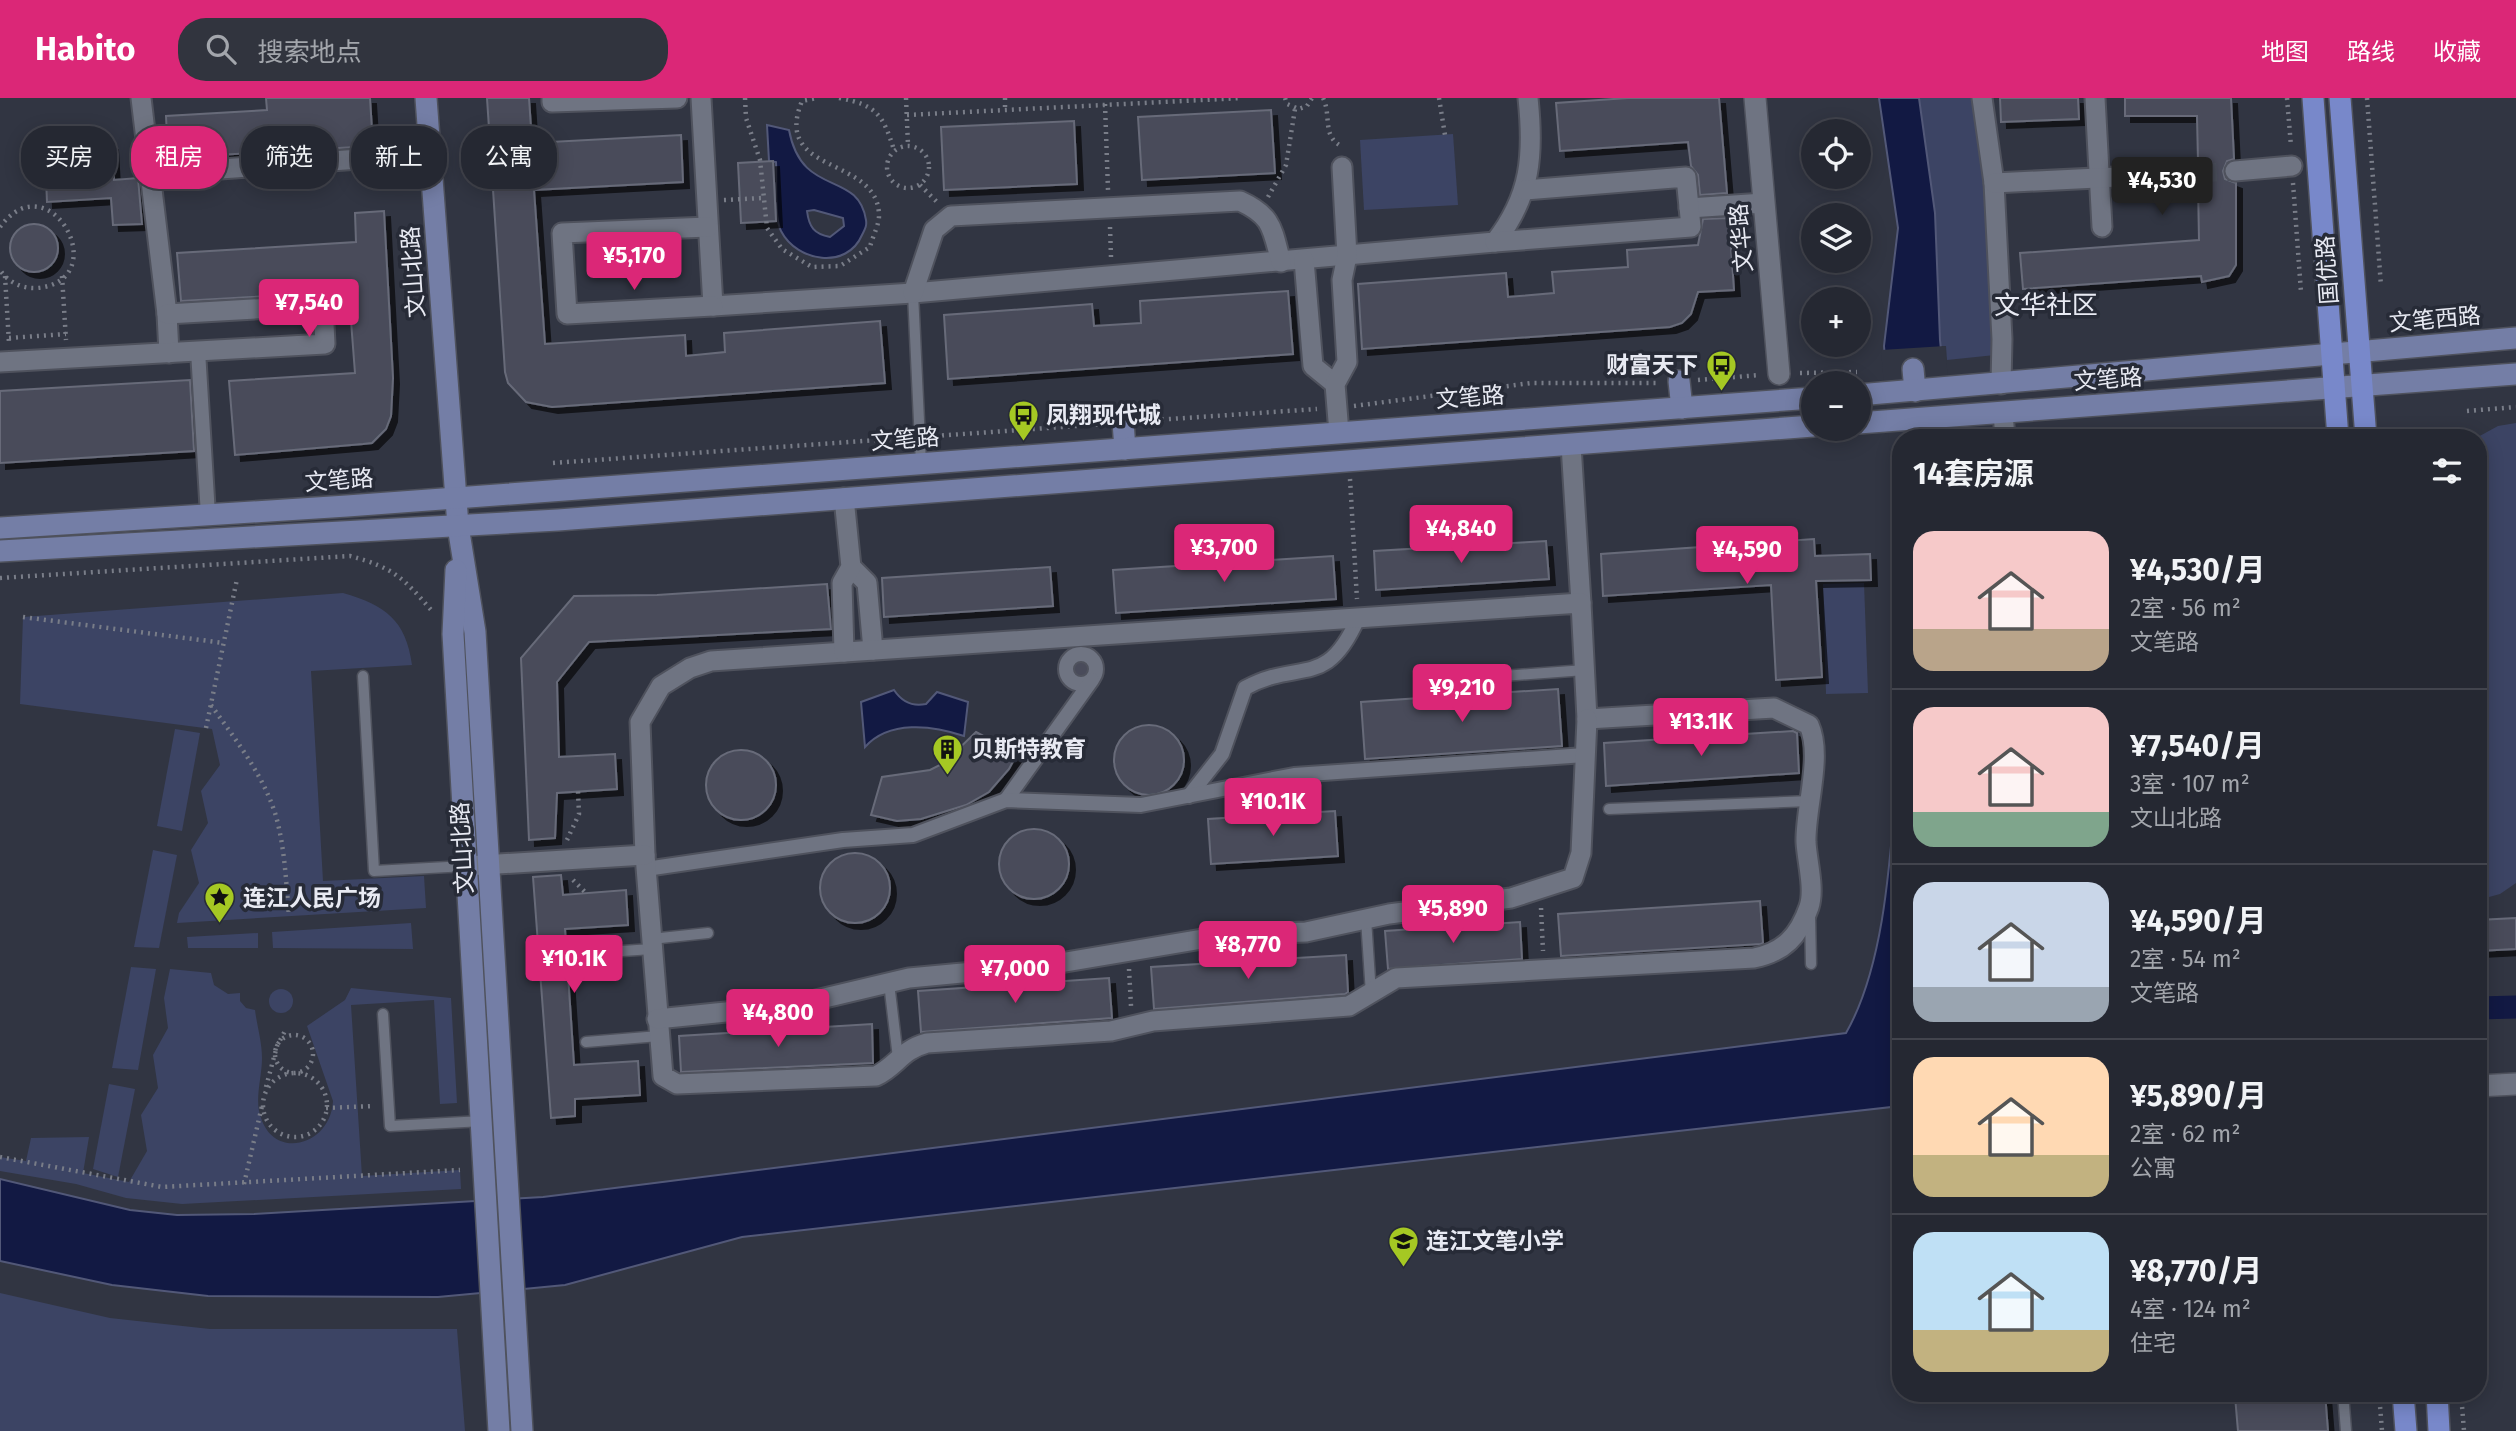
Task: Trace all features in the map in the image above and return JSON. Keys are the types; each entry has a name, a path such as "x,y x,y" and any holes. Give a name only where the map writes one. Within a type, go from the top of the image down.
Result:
{"main road":[{"name":"文山北路","path":"426,98 428,126"},
{"name":"国优路","path":"2313,98 2337,429"},
{"name":"国优路","path":"2340,98 2364,429"},
{"name":"文山北路","path":"433,189 458,526 475,632 522,1431"},
{"name":"文笔西路","path":"2360,352 2516,338"},
{"name":"文笔路","path":"1871,394 2360,352"},
{"path":"1913,369 1915,391"},
{"path":"2362,386 2516,374"},
{"path":"1679,381 1682,408"},
{"name":"文笔路","path":"1871,422 2362,386"},
{"name":"文笔路","path":"0,528 456,498 1801,399"},
{"path":"1123,422 1125,449"},
{"path":"0,551 458,526 1801,427"},
{"name":"文山北路","path":"458,526 453,634 499,1431"},
{"path":"2404,1402 2406,1431"},
{"path":"2437,1402 2439,1431"}],"street":[{"path":"141,98 144,126"},
{"path":"552,98 552,102 677,98"},
{"path":"701,98 713,306"},
{"path":"1494,242 1512,220 1525,190 1533,142 1528,98"},
{"name":"文华路","path":"1755,98 1779,374"},
{"path":"1982,98 1994,183 2002,339 2001,384"},
{"path":"2095,98 2102,227"},
{"path":"1339,433 1335,384 1347,362 1342,281 1347,256 1345,158"},
{"path":"227,168 351,160"},
{"path":"2235,171 2292,166"},
{"path":"1994,183 2198,173"},
{"path":"708,227 562,233 567,314 913,293 1691,227 1686,177 1525,190"},
{"path":"152,189 169,353"},
{"path":"913,293 934,230 951,216 1240,201 1261,211 1272,229 1281,262"},
{"path":"1689,208 1764,203"},
{"path":"1304,260 1313,366 1335,384"},
{"path":"5,361 325,344 323,305 167,314"},
{"path":"198,351 208,515"},
{"path":"2003,413 2005,429"},
{"path":"658,1028 794,1005 909,978 1048,965 1226,935 1306,932 1366,919 1511,898 1573,878 1581,853 1587,719 1571,444"},
{"path":"844,498 851,567 842,583 844,652"},
{"path":"851,567 867,583 873,650"},
{"path":"1581,603 1358,618 1079,645 873,650 711,661 690,668 661,686 639,722 645,862 663,1076 677,1084 876,1076 886,1072 910,1047 927,1043 1111,1031 1132,1024 1349,1006 1396,978 1769,955 1783,948 1793,938 1810,904 1806,838 1814,778 1809,725 1774,708 1587,719"},
{"path":"1189,796 1222,754 1245,688 1263,678 1324,665 1345,646 1358,618"},
{"path":"1079,645 1068,662 1068,677 1081,684 1092,680"},
{"path":"1006,800 1092,680 1097,669 1095,663 1079,645"},
{"path":"466,866 645,862 913,835 1006,800 1141,805 1294,775 1585,755"},
{"path":"2487,1086 2516,1084"}],"lane":[{"path":"913,293 921,464"},
{"path":"1490,677 1585,670"},
{"path":"363,676 374,871 466,866"},
{"path":"1609,809 1811,801"},
{"path":"1810,904 1811,964"},
{"path":"1366,919 1371,995"},
{"path":"578,954 708,933"},
{"path":"889,983 898,1058"},
{"path":"383,1014 390,1126 504,1120"},
{"path":"586,1042 658,1028"},
{"path":"2344,1402 2346,1431"}],"path":[{"path":"743,99 760,160 767,228 782,249 812,267 840,266 870,247 879,216 872,192 855,175 824,163 805,149 797,132 796,116 802,99 817,98"},
{"path":"839,98 856,101 877,111 886,124 894,150"},
{"path":"906,98 908,145"},
{"path":"1005,98 1005,109"},
{"path":"907,115 1092,101 1242,98"},
{"path":"1285,98 1295,109"},
{"path":"1295,109 1307,106 1312,98"},
{"path":"1323,98 1328,133 1345,158"},
{"path":"1439,98 1445,135"},
{"path":"2287,98 2301,292"},
{"path":"2367,98 2381,286"},
{"path":"1261,211 1286,165 1295,109"},
{"path":"908,145 921,150 929,161 925,180 914,188 900,187 889,177 887,163 894,150 908,145"},
{"path":"707,201 762,198"},
{"path":"0,227 15,213 26,209 49,211 67,226 74,248 70,266 62,276 47,286 24,287 0,270"},
{"path":"5,276 9,338 5,361"},
{"path":"62,276 67,358"},
{"path":"9,338 66,334"},
{"path":"553,463 1337,407 1531,383 1633,385 1801,373"},
{"path":"2467,411 2516,407"},
{"path":"1349,461 1358,618"},
{"path":"0,578 350,556 379,564 401,576 453,634"},
{"path":"206,728 237,579"},
{"path":"23,617 224,643"},
{"path":"211,705 250,759 275,813 285,869 289,916"},
{"path":"1539,889 1544,970"},
{"path":"1128,952 1132,1024"},
{"path":"244,1184 277,1046 286,1029"},
{"path":"277,1046 278,1064 294,1073 305,1075 322,1088 326,1108 324,1118 310,1133 290,1137 272,1127 263,1109 263,1099 274,1080 294,1073 306,1069 313,1059 308,1041 291,1035 277,1046"},
{"path":"326,1108 389,1105"},
{"path":"0,1157 162,1187 460,1170"},
{"path":"2380,1402 2382,1431"},
{"path":"2462,1402 2464,1431"}],"shaded area":[{"path":"1879,98 1919,98 1935,213 1940,340 1949,429 1892,429 1892,442 1884,346 1898,228"},
{"path":"1919,98 1977,98 1989,183 1995,355 1947,360 1946,346 1941,346"},
{"path":"767,125 789,130 796,152 805,166 842,187 861,204 866,226 855,246 845,254 822,258 798,250 788,242 777,217 776,162 769,161","holes":["814,210 843,218 844,226 830,237 813,229 807,211"]},
{"path":"1453,134 1458,205 1364,210 1360,140"},
{"path":"2516,423 2516,883 2500,894 2487,898 2487,432 2498,426"},
{"path":"1864,583 1868,693 1826,694 1823,584"},
{"path":"343,593 371,603 391,617 405,636 412,665 311,671 323,881 424,876 426,908 177,923 179,913 199,883 191,850 208,823 201,791 220,765 212,729 20,704 23,617"},
{"path":"894,690 900,698 916,705 926,704 937,692 968,702 964,736 938,729 912,727 886,732 865,747 861,702"},
{"path":"175,729 200,733 182,831 157,826"},
{"path":"1892,840 1892,1107 742,1237 565,1285 438,1297 208,1296 112,1285 0,1261 0,1179 130,1210 177,1215 254,1214 543,1197 1846,1033 1861,1002 1872,967"},
{"path":"153,850 177,855 159,948 134,947"},
{"path":"411,923 413,949 273,948 272,932"},
{"path":"258,933 258,948 188,948 187,937"},
{"path":"131,967 156,969 138,1070 112,1068"},
{"path":"170,969 211,973 214,985 228,994 240,993 240,1001 246,1008 255,1010 262,1052 259,1111 268,1131 278,1140 289,1143 302,1142 323,1128 330,1116 333,1101 307,1026 345,1000 351,988 451,998 457,1103 440,1104 434,1000 351,1005 362,1176 460,1170 461,1189 182,1204 126,1198 76,1184 0,1171 0,1157 26,1161 31,1138 89,1137 83,1173 129,1182 147,1151 141,1115 158,1088 153,1055 168,1028 164,998"},
{"path":"281,989 290,992 293,1001 290,1010 281,1013 272,1010 269,1001 272,992"},
{"path":"109,1084 135,1089 118,1177 93,1169"},
{"path":"0,1293 110,1318 210,1329 457,1329 465,1431 0,1431"}],"pier":[{"path":"1945,346 1952,429 1892,429 1891,469 1881,350"}],"building":[{"path":"266,98 370,98 372,126 351,126 351,147 337,148 337,126 241,126 241,154 227,155 227,126 166,126 166,116 267,110"},
{"path":"487,98 529,98 531,126 489,126"},
{"path":"1628,98 1719,98 1727,193 1700,195 1698,175 1691,166 1688,142 1560,151 1556,103"},
{"path":"2000,98 2078,98 2079,119 2001,122"},
{"path":"2125,98 2231,98 2234,159 2227,161 2223,171 2225,179 2236,183 2236,265 2229,276 2202,282 2201,276 2023,289 2020,253 2199,240 2198,185 2205,183 2210,173 2208,166 2198,161 2197,116 2125,116"},
{"path":"1271,110 1275,173 1142,180 1138,117"},
{"path":"1074,121 1077,184 944,190 941,127"},
{"path":"681,135 683,182 557,189 557,142"},
{"path":"773,161 776,221 741,223 738,163"},
{"path":"131,179 131,189 139,189 142,224 113,225 111,198 47,202 46,189 117,189 117,180"},
{"path":"493,189 553,189 534,190 545,344 685,335 686,356 725,352 724,333 880,321 885,383 552,407 526,402 508,383 505,372"},
{"path":"384,211 393,378 391,416 386,429 372,443 235,455 229,381 355,373 349,295 331,296 322,293 181,301 177,253 356,242 355,213"},
{"path":"1729,218 1734,290 1698,292 1691,314 1682,323 1670,327 1362,349 1358,284 1506,273 1508,297 1554,293 1552,272 1628,267 1627,250 1698,245 1703,219"},
{"path":"34,224 51,231 58,248 51,265 34,272 17,265 10,248 17,231"},
{"path":"1288,291 1293,354 948,379 944,315 1092,304 1094,326 1141,323 1140,301"},
{"path":"190,380 194,451 0,463 0,391"},
{"path":"1814,539 1815,556 1870,554 1871,580 1816,581 1822,677 1776,680 1771,585 1603,596 1601,554"},
{"path":"1546,541 1549,579 1376,590 1374,551"},
{"path":"1333,556 1336,599 1116,613 1113,570"},
{"path":"1050,567 1053,606 884,617 882,578"},
{"path":"827,584 831,629 589,642 557,682 559,757 615,754 617,789 557,793 555,838 529,840 521,658 574,596 657,595"},
{"path":"1081,657 1087,659 1093,669 1080,680 1071,675 1069,669 1071,663"},
{"path":"1558,689 1562,746 1365,759 1361,702"},
{"path":"1149,725 1174,735 1184,760 1174,785 1149,795 1124,785 1114,760 1124,735"},
{"path":"1793,731 1797,733 1799,773 1606,786 1604,743"},
{"name":"贝斯特教育","path":"976,732 1017,754 1009,769 989,792 966,805 921,819 897,821 871,815 882,777 930,770 944,763"},
{"path":"734,750 748,750 761,756 770,765 776,785 774,798 766,810 748,820 734,820 721,814 712,805 706,792 706,778 712,765 721,756"},
{"path":"1335,811 1338,856 1211,864 1208,819"},
{"path":"1027,829 1041,829 1054,835 1063,844 1069,864 1067,877 1059,889 1041,899 1027,899 1014,893 1005,884 999,871 999,857 1005,844 1014,835"},
{"path":"855,853 880,863 890,888 880,913 855,923 830,913 820,888 830,863"},
{"path":"561,875 563,895 626,890 628,925 565,929 574,1065 638,1061 640,1095 575,1099 575,1116 551,1118 533,877"},
{"path":"1760,901 1761,944 1561,956 1558,914"},
{"path":"2516,918 2516,949 2487,951 2487,920"},
{"path":"1520,922 1522,959 1388,969 1385,931"},
{"path":"1346,955 1348,992 1345,994 1154,1009 1151,967"},
{"path":"1109,978 1112,1018 921,1032 918,991"},
{"path":"872,1024 873,1063 681,1072 679,1036"},
{"path":"2236,1402 2326,1402 2328,1431 2238,1431"}],"waterway":[{"path":"2487,1008 2516,1007"}],"tunnel":[{"path":"2198,173 2235,171"}],"place":[{"name":"财富天下","path":"1721,392"},
{"name":"凤翔现代城","path":"1023,442"},
{"name":"贝斯特教育","path":"948,776"},
{"name":"连江人民广场","path":"220,925"},
{"name":"连江文笔小学","path":"1403,1268"}],"district":[{"name":"文华社区","path":"2046,305"}]}
